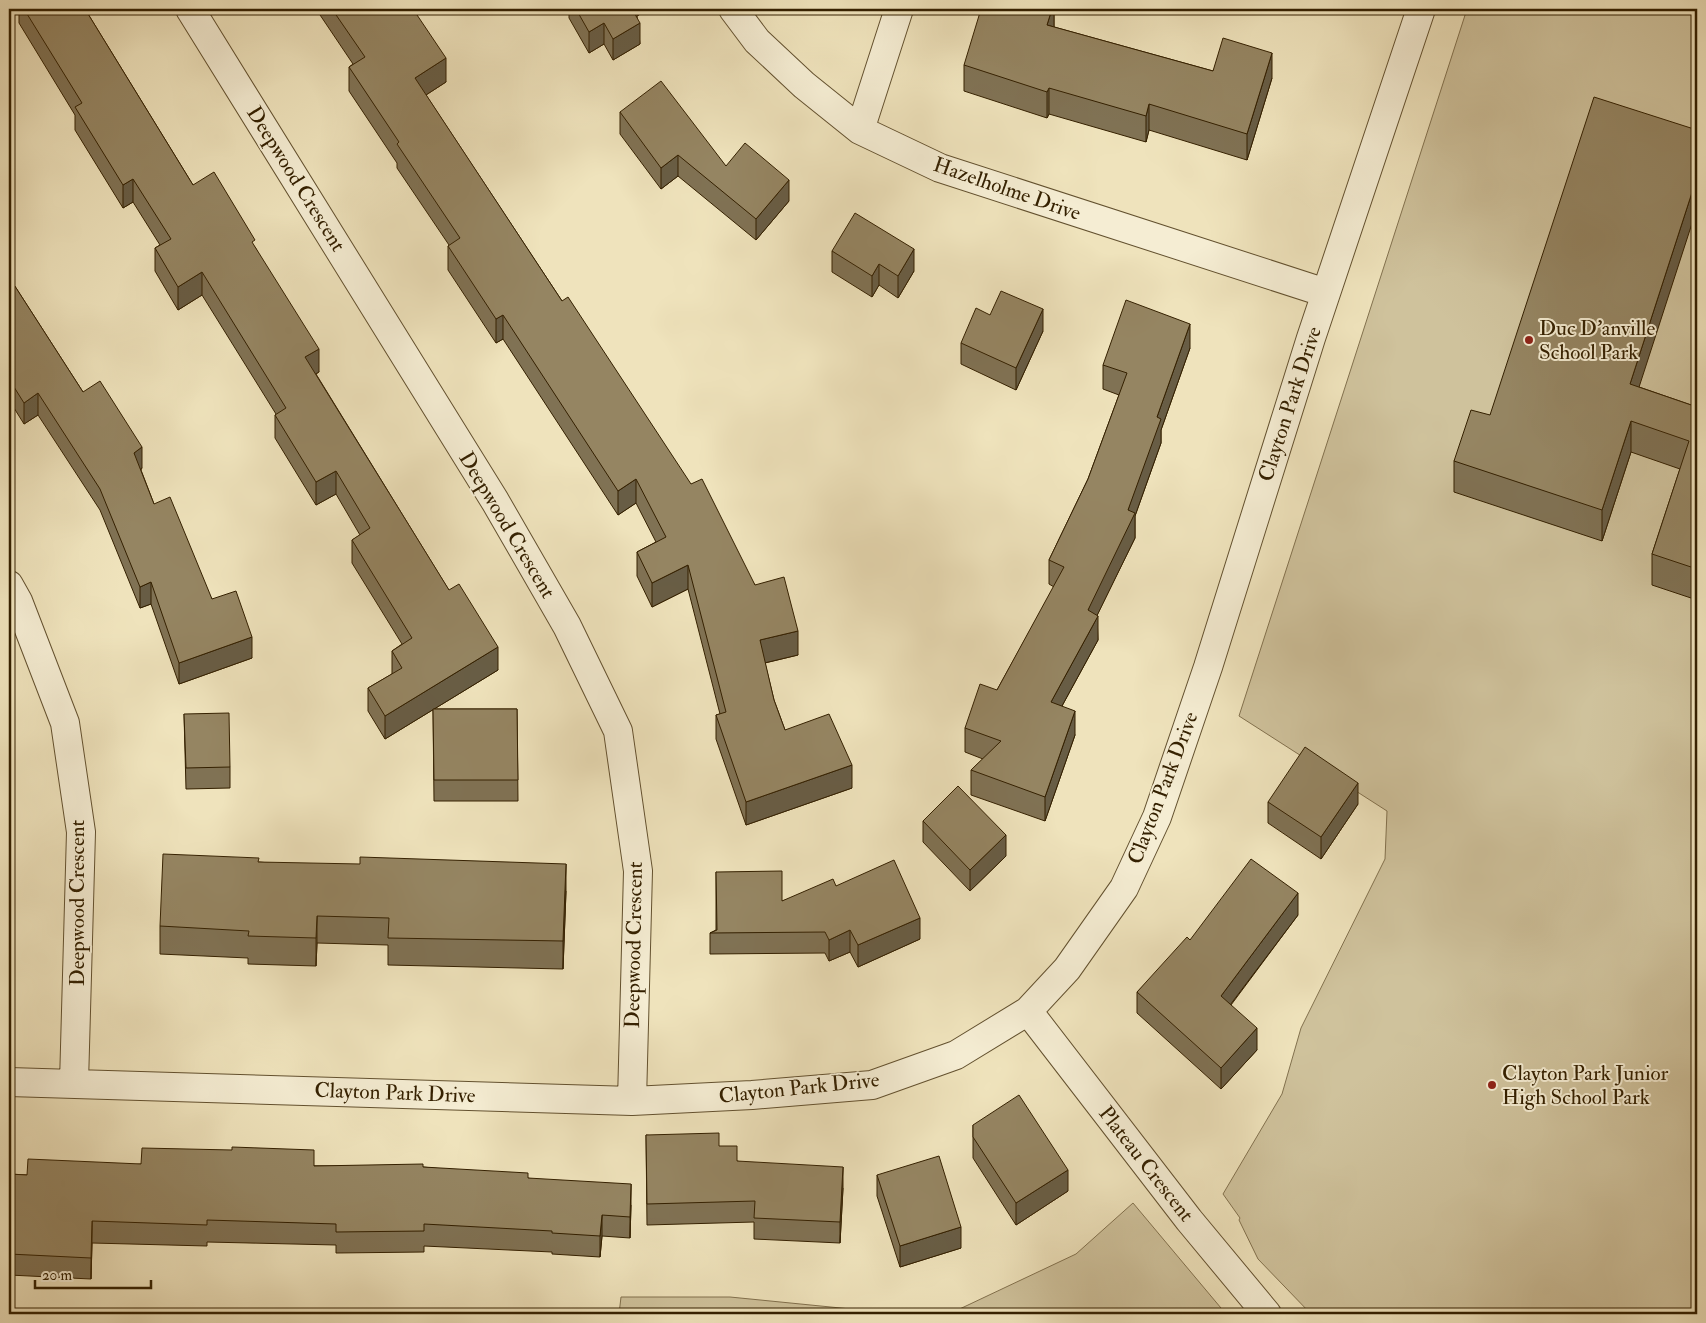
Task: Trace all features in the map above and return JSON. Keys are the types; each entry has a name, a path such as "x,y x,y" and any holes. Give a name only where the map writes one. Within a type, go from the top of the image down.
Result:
{"street":[{"name":"Deepwood Crescent","path":"190,9 494,501 567,626 618,731 638,871 632,1101"},
{"name":"Hazelholme Drive","path":"733,9 757,41 804,85 860,130 940,168 1326,293"},
{"path":"860,130 899,9"},
{"name":"Clayton Park Drive","path":"9,1082 632,1101 752,1095 872,1085 956,1055 1028,1011 1066,969 1124,888 1157,817 1208,667 1310,338 1421,9"},
{"name":"Deepwood Crescent","path":"9,585 18,601 65,723 81,832 74,1083"},
{"name":"Plateau Crescent","path":"1028,1011 1190,1220 1267,1314"}],"shaded area":[{"name":"Duc D'anville School Park","path":"1467,9 1697,9 1697,1314 1311,1314 1258,1259 1239,1220 1240,1218 1223,1194 1282,1094 1301,1028 1385,859 1387,811 1239,716"},
{"path":"1133,1203 1226,1314 949,1314 1076,1254"},
{"path":"621,1297 730,1297 901,1314 619,1314"}],"building":[{"path":"24,9 85,9 193,185 214,172 255,240 252,242 319,349 305,357 449,590 459,584 498,647 385,716 368,688 402,668 392,651 412,638 352,540 370,528 336,471 316,482 275,415 286,408 202,272 178,287 155,248 171,239 133,179 123,185 75,107 82,103"},
{"path":"332,9 413,9 446,58 415,78 562,301 568,297 691,484 702,479 755,585 784,577 798,631 760,640 774,700 785,730 829,714 852,765 746,802 716,715 726,712 688,565 652,583 637,552 666,537 636,479 618,491 503,315 496,319 448,246 460,238 397,144 399,142 349,67 365,57"},
{"path":"576,9 632,9 640,23 613,39 604,23 589,32"},
{"path":"981,9 1052,9 1047,25 1213,71 1223,38 1272,53 1247,134 1149,104 1146,116 1049,88 1047,92 964,65"},
{"path":"661,81 726,166 745,143 789,180 756,219 678,155 661,168 620,112"},
{"path":"1594,97 1697,130 1697,177 1630,384 1697,407 1697,569 1652,554 1689,441 1631,421 1602,510 1454,461 1471,410 1490,415"},
{"path":"855,213 914,249 898,276 879,264 872,276 832,251"},
{"path":"9,277 83,392 100,381 142,447 134,453 154,504 170,497 212,599 236,591 252,637 179,663 151,582 140,587 100,489 38,393 24,403 9,379"},
{"path":"1001,291 1043,309 1016,368 961,343 976,308 990,315"},
{"path":"1126,300 1190,324 1157,417 1161,419 1128,510 1135,513 1088,610 1098,616 1051,702 1075,711 1045,797 971,770 1001,741 965,728 980,684 997,690 1064,567 1049,560 1088,479 1127,373 1103,365"},
{"path":"433,709 517,709 518,780 434,780"},
{"path":"229,713 230,767 186,768 184,714"},
{"path":"1305,747 1358,783 1321,837 1268,802"},
{"path":"958,786 1006,835 970,870 923,821"},
{"path":"163,854 259,858 258,862 360,864 360,857 566,864 563,941 388,938 389,918 317,916 316,938 248,936 249,931 160,926"},
{"path":"1251,859 1298,893 1221,996 1257,1028 1221,1068 1137,992 1187,937 1190,940"},
{"path":"894,860 920,918 858,945 850,930 829,940 825,932 710,933 717,930 716,872 782,871 782,901 833,879 836,886"},
{"path":"1019,1095 1068,1170 1016,1203 973,1137 973,1125"},
{"path":"719,1133 719,1146 737,1146 737,1161 843,1167 840,1222 754,1218 755,1201 647,1204 646,1135"},
{"path":"232,1147 314,1150 314,1166 423,1164 423,1167 528,1173 528,1178 631,1184 630,1217 602,1215 600,1236 552,1233 552,1231 424,1224 424,1231 336,1232 336,1224 207,1220 207,1225 92,1221 91,1258 9,1254 9,1174 27,1175 28,1159 141,1164 142,1148 232,1150"},
{"path":"939,1156 961,1227 900,1246 877,1175"}],"place":[{"name":"Duc D'anville School Park","path":"1529,340"},
{"name":"Clayton Park Junior High School Park","path":"1492,1085"}]}
